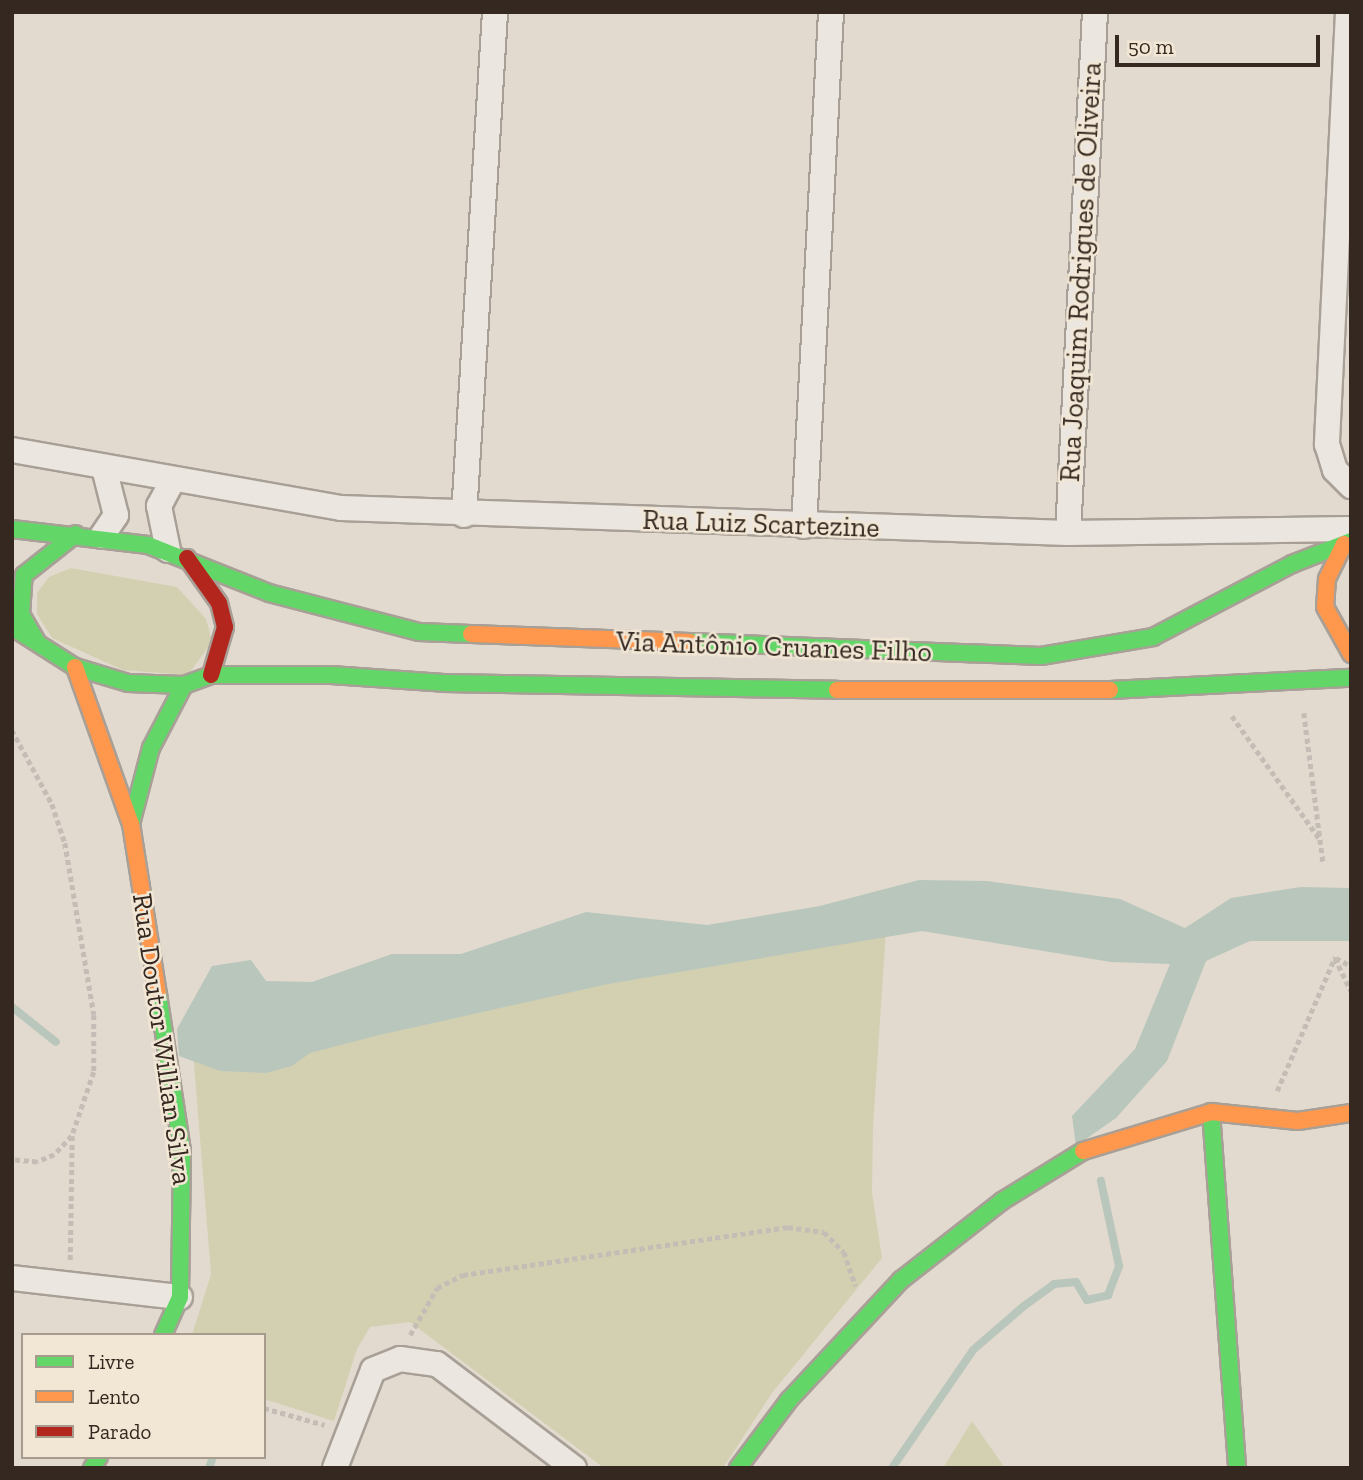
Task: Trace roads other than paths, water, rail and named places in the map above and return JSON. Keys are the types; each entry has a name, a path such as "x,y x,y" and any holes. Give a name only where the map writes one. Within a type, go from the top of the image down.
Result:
{"main road":[{"path":"12,529 102,536 177,553 219,603 225,627 211,675 184,685 128,683 75,667 12,626"},
{"path":"37,642 21,614 24,575 76,534"},
{"path":"1349,538 1327,579 1325,607 1351,654"},
{"name":"Via Antônio Cruanes Filho","path":"177,553 269,593 419,632 1041,656 1153,637 1292,564 1349,538"},
{"path":"75,667 131,824"},
{"name":"Via Antônio Cruanes Filho","path":"211,675 1034,694 1351,677"},
{"path":"131,824 151,748 184,685"},
{"name":"Rua Doutor Willian Silva","path":"131,824 182,1151 180,1297 164,1333"},
{"path":"1211,1112 1237,1468"},
{"path":"738,1468 789,1399 901,1280 992,1209 1074,1154 1211,1112 1298,1121 1351,1113"}],"street":[{"path":"464,515 495,12"},
{"path":"804,526 831,12"},
{"name":"Rua Joaquim Rodrigues de Oliveira","path":"1068,533 1095,12"},
{"path":"1348,12 1348,78 1327,444 1335,470 1351,486"},
{"name":"Rua Luiz Scartezine","path":"12,450 341,508 464,515 804,526 1349,538"},
{"path":"102,536 116,515 104,468"},
{"path":"173,480 159,506 177,553"},
{"path":"12,1278 70,1282 180,1297"},
{"path":"335,1468 373,1370 400,1359 437,1364 574,1468"}],"waterway":[{"path":"12,1007 56,1042"},
{"path":"892,1468 973,1350 1024,1306 1054,1284 1076,1282 1087,1300 1108,1295 1119,1266 1101,1181"},
{"path":"209,1468 212,1459"}]}
